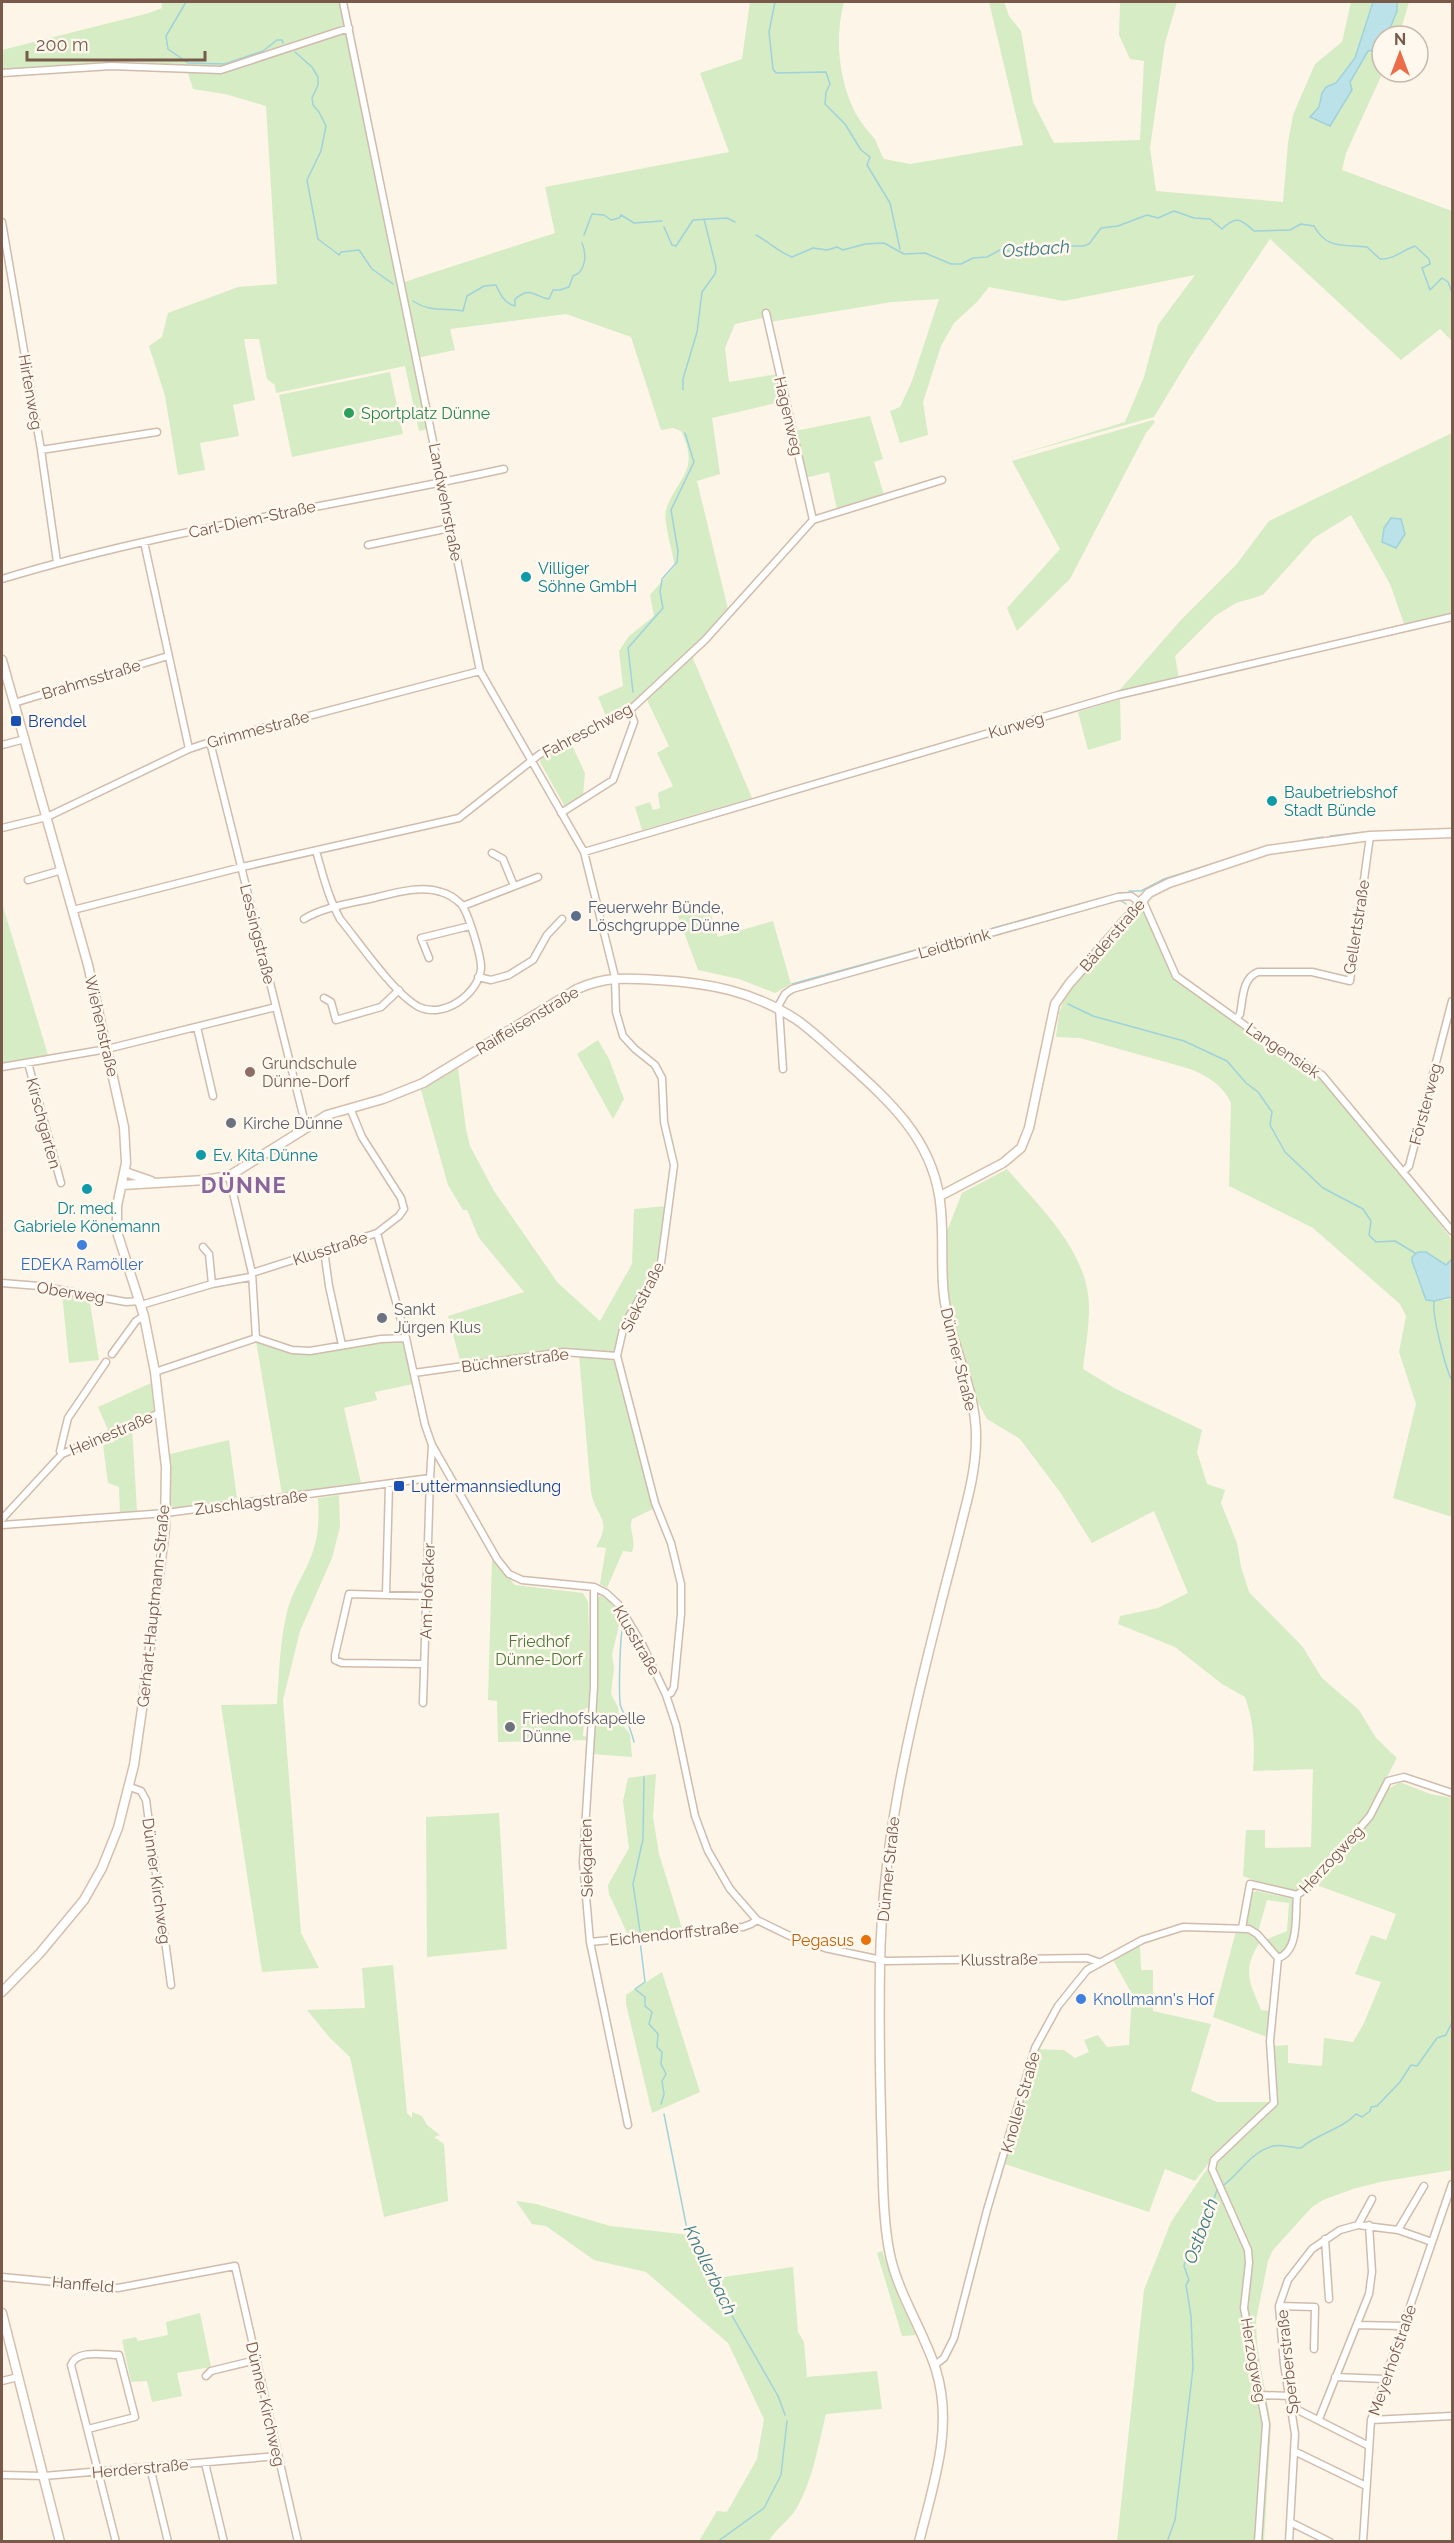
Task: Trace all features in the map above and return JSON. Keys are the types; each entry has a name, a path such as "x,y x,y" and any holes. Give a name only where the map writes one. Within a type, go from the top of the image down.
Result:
{"street":[{"name":"Landwehrstraße","path":"343,2 480,671 584,852 615,977"},
{"path":"2,73 120,66 221,70 349,28"},
{"name":"Hirtenweg","path":"2,222 41,450 57,562"},
{"name":"Hagenweg","path":"766,313 813,520"},
{"path":"41,450 157,432"},
{"name":"Carl-Diem-Straße","path":"2,579 57,562 144,542 299,508 442,482 504,468"},
{"path":"813,520 942,480"},
{"name":"Fahreschweg","path":"73,910 242,867 459,818 540,754 630,710 705,640 813,520"},
{"path":"368,545 450,528"},
{"path":"144,542 189,749"},
{"name":"Kurweg","path":"584,852 1118,695 1452,617"},
{"name":"Brahmsstraße","path":"14,703 168,656"},
{"name":"Wiehenstraße","path":"2,660 100,1013 125,1135 123,1185"},
{"name":"Grimmestraße","path":"47,817 189,749 480,671"},
{"path":"561,813 613,780 634,722 630,710"},
{"path":"2,745 25,739"},
{"name":"Lessingstraße","path":"210,742 306,1126"},
{"path":"2,828 47,817"},
{"name":"Bäderstraße","path":"940,1196 1003,1163 1021,1148 1029,1128 1055,1004 1069,984 1141,901 1168,883 1268,850 1370,836 1452,833"},
{"name":"Gellertstraße","path":"1237,1018 1240,1014 1246,981 1258,972 1312,972 1350,981 1370,836"},
{"path":"304,919 313,913 334,908 398,892 425,890 442,892 463,906 481,960 478,977 468,994 456,1004 431,1010 411,1002 365,950 334,908 329,899 316,851"},
{"path":"492,853 503,859 514,886"},
{"path":"28,880 62,870"},
{"path":"463,906 538,877"},
{"name":"Leidtbrink","path":"778,1009 785,994 792,989 1118,897 1131,896 1141,901"},
{"name":"Langensiek","path":"1141,901 1170,968 1176,976 1264,1039 1322,1075 1452,1231"},
{"path":"478,977 492,980 509,975 533,960 547,935 562,919"},
{"path":"429,958 421,938 470,926"},
{"name":"Raiffeisenstraße","path":"123,1185 205,1180 229,1176 327,1115 383,1099 423,1083 577,989 592,982 615,977 720,986 756,997 778,1009 822,1041 899,1112 915,1132 929,1158 940,1196"},
{"name":"Siekstraße","path":"615,977 616,1012 623,1036 655,1065 662,1078 664,1122 674,1165 661,1263 624,1325 617,1356 655,1503 671,1543 681,1584 681,1614 674,1687 671,1693 666,1695"},
{"path":"324,998 331,1002 336,1020 381,1007 399,990"},
{"name":"Försterweg","path":"1404,1171 1409,1166 1452,1001"},
{"path":"2,1067 107,1049 276,1007"},
{"path":"778,1009 783,1069"},
{"path":"197,1027 213,1096"},
{"name":"Kirschgarten","path":"28,1063 61,1183"},
{"path":"350,1108 362,1137 401,1198 404,1209 399,1216 377,1233"},
{"name":"Raiffeisenstraße","path":"125,1172 154,1183"},
{"path":"229,1176 251,1275 256,1338"},
{"name":"Gerhart-Hauptmann-Straße","path":"2,1992 40,1953 84,1900 102,1868 118,1828 130,1786 166,1513 165,1455 155,1372 144,1316 117,1232 117,1206 123,1185"},
{"name":"Dünner Straße","path":"919,2541 939,2463 944,2430 943,2406 935,2365 904,2300 889,2252 884,2205 879,2068 880,1960 895,1801 919,1692 972,1481 976,1439 972,1399 945,1305 940,1196"},
{"name":"Klusstraße","path":"140,1303 251,1275 377,1233 432,1445 497,1559 509,1574 522,1580 594,1587 606,1593 618,1604 666,1695 702,1836 722,1876 757,1920 792,1937 825,1948 880,1960 1087,1958 1098,1962"},
{"path":"203,1246 209,1254 212,1284"},
{"path":"324,1250 328,1287 342,1345"},
{"name":"Oberweg","path":"2,1283 39,1286 140,1303"},
{"path":"112,1354 136,1321 144,1316"},
{"path":"155,1372 256,1338 292,1350 310,1351 381,1339 406,1338"},
{"name":"Büchnerstraße","path":"414,1373 564,1352 617,1356"},
{"name":"Heinestraße","path":"62,1454 60,1451 68,1418 106,1362"},
{"name":"Heinestraße","path":"2,1519 62,1454 160,1413"},
{"path":"430,1478 432,1445"},
{"name":"Zuschlagstraße","path":"2,1525 166,1513 430,1478"},
{"name":"Am Hofacker","path":"423,1703 430,1478"},
{"path":"386,1594 388,1485"},
{"name":"Siekgarten","path":"594,1587 594,1686 583,1844 590,1942 628,2126"},
{"path":"424,1664 342,1663 335,1660 349,1593 427,1596"},
{"name":"Herzogweg","path":"1258,2541 1266,2424 1245,2308 1248,2250 1212,2169 1214,2160 1274,2103 1270,2041 1278,1958 1286,1954 1294,1937 1297,1895 1312,1884 1370,1816 1388,1781 1404,1777 1452,1793"},
{"name":"Dünner Kirchweg","path":"130,1786 141,1791 146,1800 171,1985"},
{"path":"1278,1958 1257,1934 1242,1928 1250,1884 1297,1895"},
{"name":"Eichendorffstraße","path":"590,1942 742,1927 757,1920"},
{"name":"Knoller Straße","path":"935,2365 944,2358 954,2338 987,2210 1035,2048 1058,2006 1088,1970 1098,1962 1142,1940 1171,1929 1184,1927 1242,1928"},
{"name":"Meyerhofstraße","path":"1363,2541 1371,2420 1452,2184"},
{"path":"1398,2230 1424,2186"},
{"path":"1358,2225 1372,2199"},
{"name":"Sperberstraße","path":"1289,2541 1294,2451 1291,2396 1284,2364 1279,2306 1288,2280 1312,2249 1340,2230 1358,2225 1398,2230 1432,2242"},
{"path":"1319,2419 1357,2325 1370,2286 1369,2225"},
{"path":"1325,2239 1329,2299"},
{"name":"Dünner Kirchweg","path":"235,2266 298,2541"},
{"name":"Hanffeld","path":"2,2277 118,2288 235,2266"},
{"path":"1279,2306 1315,2307 1314,2349"},
{"path":"2,2313 60,2541"},
{"path":"1357,2325 1403,2326"},
{"path":"88,2429 135,2417 119,2355 81,2355 72,2361 71,2365 116,2541"},
{"path":"206,2376 211,2371 256,2360"},
{"path":"2,2381 18,2377"},
{"path":"1335,2377 1385,2379"},
{"path":"1260,2395 1291,2396"},
{"path":"1292,2407 1369,2446"},
{"path":"1371,2420 1452,2416"},
{"path":"1294,2451 1366,2486"},
{"name":"Herderstraße","path":"2,2475 44,2476 278,2456"},
{"path":"205,2463 225,2541"},
{"path":"150,2468 168,2541"},
{"path":"1290,2522 1330,2541"}],"green space":[{"path":"161,2 340,2 398,284 555,233 545,187 729,152 700,73 742,59 750,2 844,2 839,42 841,69 848,96 857,116 874,138 884,159 910,164 1023,145 989,2 1004,2 1009,16 1021,31 1033,102 1054,143 1140,140 1144,61 1130,59 1119,35 1120,2 1177,2 1165,43 1150,148 1156,191 1283,202 1293,115 1315,64 1342,42 1351,2 1373,2 1355,58 1336,83 1326,87 1319,107 1350,82 1370,51 1370,84 1378,84 1346,153 1342,170 1452,211 1452,341 1440,329 1401,360 1270,239 1191,356 1154,417 1010,457 1125,422 1144,377 1158,325 1195,275 1064,301 989,287 977,302 954,323 941,346 923,402 928,435 900,443 890,411 900,407 912,381 939,299 892,302 770,322 768,317 735,324 725,348 729,382 778,374 785,401 712,418 720,474 697,481 728,609 687,655 657,684 608,721 598,697 623,686 619,651 629,636 654,616 650,595 675,566 665,515 685,473 689,456 681,431 673,428 661,430 631,337 566,314 450,329 455,350 412,359 428,429 419,431 405,366 276,393 275,385 267,379 259,339 244,339 255,400 233,405 239,436 200,443 205,470 178,475 165,396 149,346 162,337 168,313 238,287 277,284 266,106 225,94 193,89 186,67 117,62 2,69 2,50 162,8"},
{"path":"1397,2 1409,2 1403,24 1391,24 1397,11"},
{"name":"Sportplatz Dünne","path":"390,372 403,434 292,457 279,395"},
{"path":"870,416 883,459 874,462 884,495 837,510 829,472 805,478 795,431"},
{"path":"1153,420 1155,422 1146,433 1070,579 1017,631 1007,608 1060,549 1012,461"},
{"path":"1452,433 1452,614 1404,624 1390,584 1351,515 1314,538 1263,595 1236,603 1215,616 1175,656 1179,678 1117,693 1181,620 1236,565 1269,521"},
{"path":"692,656 752,798 642,830 635,807 650,802 653,810 660,808 658,793 673,786 657,753 669,746 647,700"},
{"path":"1120,699 1121,740 1088,750 1078,712"},
{"path":"570,741 585,773 583,795 565,807 540,762 541,758"},
{"path":"2,903 48,1055 2,1063"},
{"path":"708,906 718,937 773,921 791,984 775,993 739,979 698,970 678,916"},
{"path":"1141,911 1145,912 1168,968 1175,978 1237,1023 1321,1078 1401,1173 1452,1240 1450,1263 1443,1265 1434,1256 1414,1269 1426,1300 1446,1300 1452,1297 1452,1517 1393,1498 1416,1404 1399,1352 1406,1316 1400,1304 1313,1228 1229,1186 1231,1103 1213,1081 1187,1068 1080,1038 1056,1037 1059,1013 1067,992"},
{"path":"598,1040 609,1059 624,1099 613,1119 577,1054"},
{"path":"458,1068 470,1146 494,1191 558,1283 600,1321 632,1264 634,1209 667,1206 660,1263 621,1324 615,1350 610,1352 564,1348 461,1364 448,1316 524,1292 479,1238 467,1210 463,1210 448,1185 421,1090"},
{"path":"1007,1169 1061,1233 1081,1269 1087,1289 1089,1309 1083,1369 1116,1389 1202,1430 1197,1452 1207,1484 1225,1490 1221,1503 1237,1543 1241,1567 1249,1592 1302,1646 1322,1678 1359,1710 1376,1738 1397,1758 1366,1816 1305,1888 1290,1893 1243,1876 1246,1830 1265,1830 1265,1848 1311,1847 1313,1769 1253,1771 1253,1734 1245,1697 1222,1684 1175,1647 1118,1624 1120,1616 1158,1608 1188,1593 1154,1511 1092,1543 1060,1492 1020,1439 987,1419 975,1397 948,1309 945,1249 947,1231 962,1193"},
{"path":"62,1293 89,1297 99,1360 69,1363"},
{"path":"382,1340 404,1340 413,1384 375,1392 377,1400 344,1408 361,1483 282,1494 256,1341 292,1351"},
{"path":"579,1355 614,1358 653,1509 632,1519 634,1543 632,1552 623,1551 607,1588 600,1584 606,1548 596,1547 601,1537 603,1524 591,1492"},
{"path":"151,1383 154,1411 109,1432 98,1407"},
{"path":"132,1427 137,1511 120,1513 119,1487 108,1483 103,1445 114,1442 114,1435"},
{"path":"229,1440 237,1498 174,1508 171,1506 170,1454"},
{"path":"339,1495 340,1527 332,1558 300,1631 283,1700 301,1933 319,1968 262,1972 221,1705 277,1704 285,1619 316,1542 318,1498"},
{"name":"Friedhof Dünne-Dorf","path":"492,1560 515,1585 583,1593 588,1602 591,1698 590,1708 585,1708 583,1736 588,1737 588,1740 498,1742 497,1701 488,1700"},
{"path":"601,1595 621,1616 612,1655 614,1668 611,1694 618,1707 620,1722 630,1734 632,1757 592,1754 596,1599"},
{"path":"656,1774 653,1817 659,1854 682,1928 628,1935 609,1894 608,1885 629,1848 623,1801 628,1778"},
{"path":"1400,1782 1430,1794 1452,1798 1452,2170 1380,2182 1323,2200 1312,2207 1273,2250 1268,2261 1256,2320 1257,2345 1271,2425 1264,2541 1117,2542 1144,2290 1171,2222 1204,2173 1274,2109 1278,2101 1273,2046 1288,2045 1288,2063 1322,2066 1324,2038 1353,2042 1364,2023 1381,1982 1355,1974 1371,1935 1386,1940 1396,1914 1319,1886 1318,1882 1364,1829 1387,1790"},
{"path":"499,1813 507,1949 427,1957 426,1817"},
{"path":"1256,1891 1291,1898 1295,1904 1293,1933 1284,1951 1279,1953 1265,1940 1287,1931 1289,1903 1267,1900 1258,1932 1246,1923 1250,1894"},
{"path":"1236,1931 1250,1933 1260,1942 1251,1960 1249,1976 1261,2010 1269,2011 1267,2037 1213,2017"},
{"path":"1140,1944 1141,1970 1153,1970 1153,2011 1211,2024 1191,2091 1217,2102 1272,2102 1212,2159 1195,2181 1165,2169 1149,2212 1005,2164 1037,2049 1064,2050 1075,2058 1089,2052 1084,2040 1098,2035 1107,2047 1129,2045 1132,1994 1113,1960"},
{"path":"393,1965 407,2113 412,2118 412,2112 422,2116 427,2125 440,2135 434,2137 444,2144 448,2201 384,2217 350,2057 330,2038 307,2010 365,2008 362,1968"},
{"path":"662,1972 700,2092 652,2113 626,2004 626,1995"},
{"path":"516,2201 536,2204 610,2226 690,2235 699,2254 716,2278 793,2267 798,2332 804,2342 807,2377 877,2371 882,2409 826,2414 814,2463 802,2498 793,2513 769,2541 699,2541 717,2511 727,2512 757,2459 764,2419 728,2343 646,2272 594,2260 546,2226 532,2224"},
{"path":"882,2251 901,2303 916,2335 902,2336 877,2253"},
{"path":"200,2313 211,2367 177,2373 182,2396 152,2402 147,2381 131,2382 122,2340 136,2337 138,2341 168,2335 166,2322"}],"water":[{"path":"1373,2 1397,2 1397,11 1392,24 1370,24 1370,51 1350,82 1352,90 1330,126 1310,117 1319,107 1326,87 1336,83 1355,58"},
{"path":"1391,518 1401,519 1405,534 1396,548 1382,542 1384,528"},
{"path":"1418,1252 1426,1252 1446,1265 1452,1259 1452,1297 1434,1301 1426,1300 1412,1261 1412,1257"}],"waterway":[{"name":"Ostbach","path":"186,2 166,36 168,49 188,63 225,64 263,51 277,40 282,40 283,43"},
{"path":"775,2 769,32 773,69 776,73 826,72 830,84 826,92 825,104 845,124 861,150 870,157 867,165 890,203 900,249"},
{"name":"Ostbach","path":"295,52 312,67 318,77 318,85 312,98 313,105 326,126 321,151 307,180 318,239 339,255 341,252 359,250 372,269 393,284"},
{"name":"Ostbach","path":"756,235 792,257 813,248 827,250 837,247 843,250 865,244 884,243 904,254 925,253 951,264 961,264 973,258 987,257 1000,250 1017,252 1027,246 1083,246 1089,244 1101,228 1118,226 1147,215 1158,218 1174,211 1194,218 1210,219 1222,229 1235,220 1242,221 1254,231 1290,230 1301,224 1314,226 1319,234 1330,242 1367,247 1380,259 1394,256 1415,246 1429,259 1430,264 1422,268 1430,290 1442,278 1448,282 1452,292"},
{"name":"Ostbach","path":"584,235 592,214 604,215 611,220 621,215 634,223 662,221"},
{"name":"Ostbach","path":"664,227 672,245 676,246 693,220 727,218 735,222"},
{"path":"683,390 683,379 697,332 702,292 715,274 716,267 704,219"},
{"name":"Ostbach","path":"413,301 431,308 463,311 467,296 484,286 496,285 501,295 511,305 515,306 515,299 529,292 549,299 553,290 569,287 573,276 581,271 585,257 582,243"},
{"path":"633,692 628,648 663,608 660,592 662,579 677,562 678,551 671,510 694,462 685,433"},
{"path":"1391,831 1407,831"},
{"path":"1330,836 1365,832"},
{"path":"1304,840 1323,837"},
{"path":"1129,891 1141,891 1164,879 1250,852"},
{"path":"939,943 1121,893"},
{"path":"985,938 1120,900 1126,904"},
{"path":"792,984 930,946"},
{"path":"888,965 931,953"},
{"path":"1068,1004 1093,1016 1184,1041 1227,1061 1246,1083 1258,1092 1272,1112 1270,1125 1285,1152 1323,1188 1363,1209 1371,1221 1369,1235 1376,1242 1395,1241 1415,1253"},
{"path":"1434,1302 1440,1342 1452,1380"},
{"name":"Knollerbach","path":"623,1627 620,1653 620,1702 634,1742"},
{"name":"Knollerbach","path":"640,1931 633,1884 643,1839 644,1777"},
{"name":"Knollerbach","path":"640,1941 645,1982 635,1989 645,1997 645,2006 652,2012 649,2024 658,2034 657,2047 662,2052 661,2064 666,2074 662,2081 664,2094 661,2104"},
{"name":"Ostbach","path":"1221,2187 1264,2149 1273,2146 1301,2148 1356,2114 1362,2117 1370,2111 1371,2107 1377,2106 1400,2082 1411,2065 1417,2066 1437,2038 1446,2035 1452,2022"},
{"name":"Knollerbach","path":"664,2114 688,2234 778,2396 785,2415"},
{"name":"Ostbach","path":"1167,2542 1175,2520 1193,2368 1191,2316 1186,2285 1189,2280 1184,2266 1188,2252 1200,2231 1204,2214 1210,2211 1217,2190"},
{"name":"Knollerbach","path":"717,2542 764,2508 781,2475 787,2421"}],"place":[{"name":"Sportplatz Dünne","path":"349,413"},
{"name":"Villiger Söhne GmbH","path":"526,577"},
{"name":"Brendel","path":"16,721"},
{"name":"Baubetriebshof Stadt Bünde","path":"1272,801"},
{"name":"Feuerwehr Bünde, Löschgruppe Dünne","path":"576,916"},
{"name":"Grundschule Dünne-Dorf","path":"250,1072"},
{"name":"Kirche Dünne","path":"231,1123"},
{"name":"Ev. Kita Dünne","path":"201,1155"},
{"name":"Dr. med. Gabriele Könemann","path":"87,1189"},
{"name":"EDEKA Ramöller","path":"82,1245"},
{"name":"Sankt Jürgen Klus","path":"382,1318"},
{"name":"Luttermannsiedlung","path":"399,1486"},
{"name":"Friedhofskapelle Dünne","path":"510,1727"},
{"name":"Pegasus","path":"866,1940"},
{"name":"Knollmann's Hof","path":"1081,1999"}],"district":[{"name":"DÜNNE","path":"244,1185"}]}
